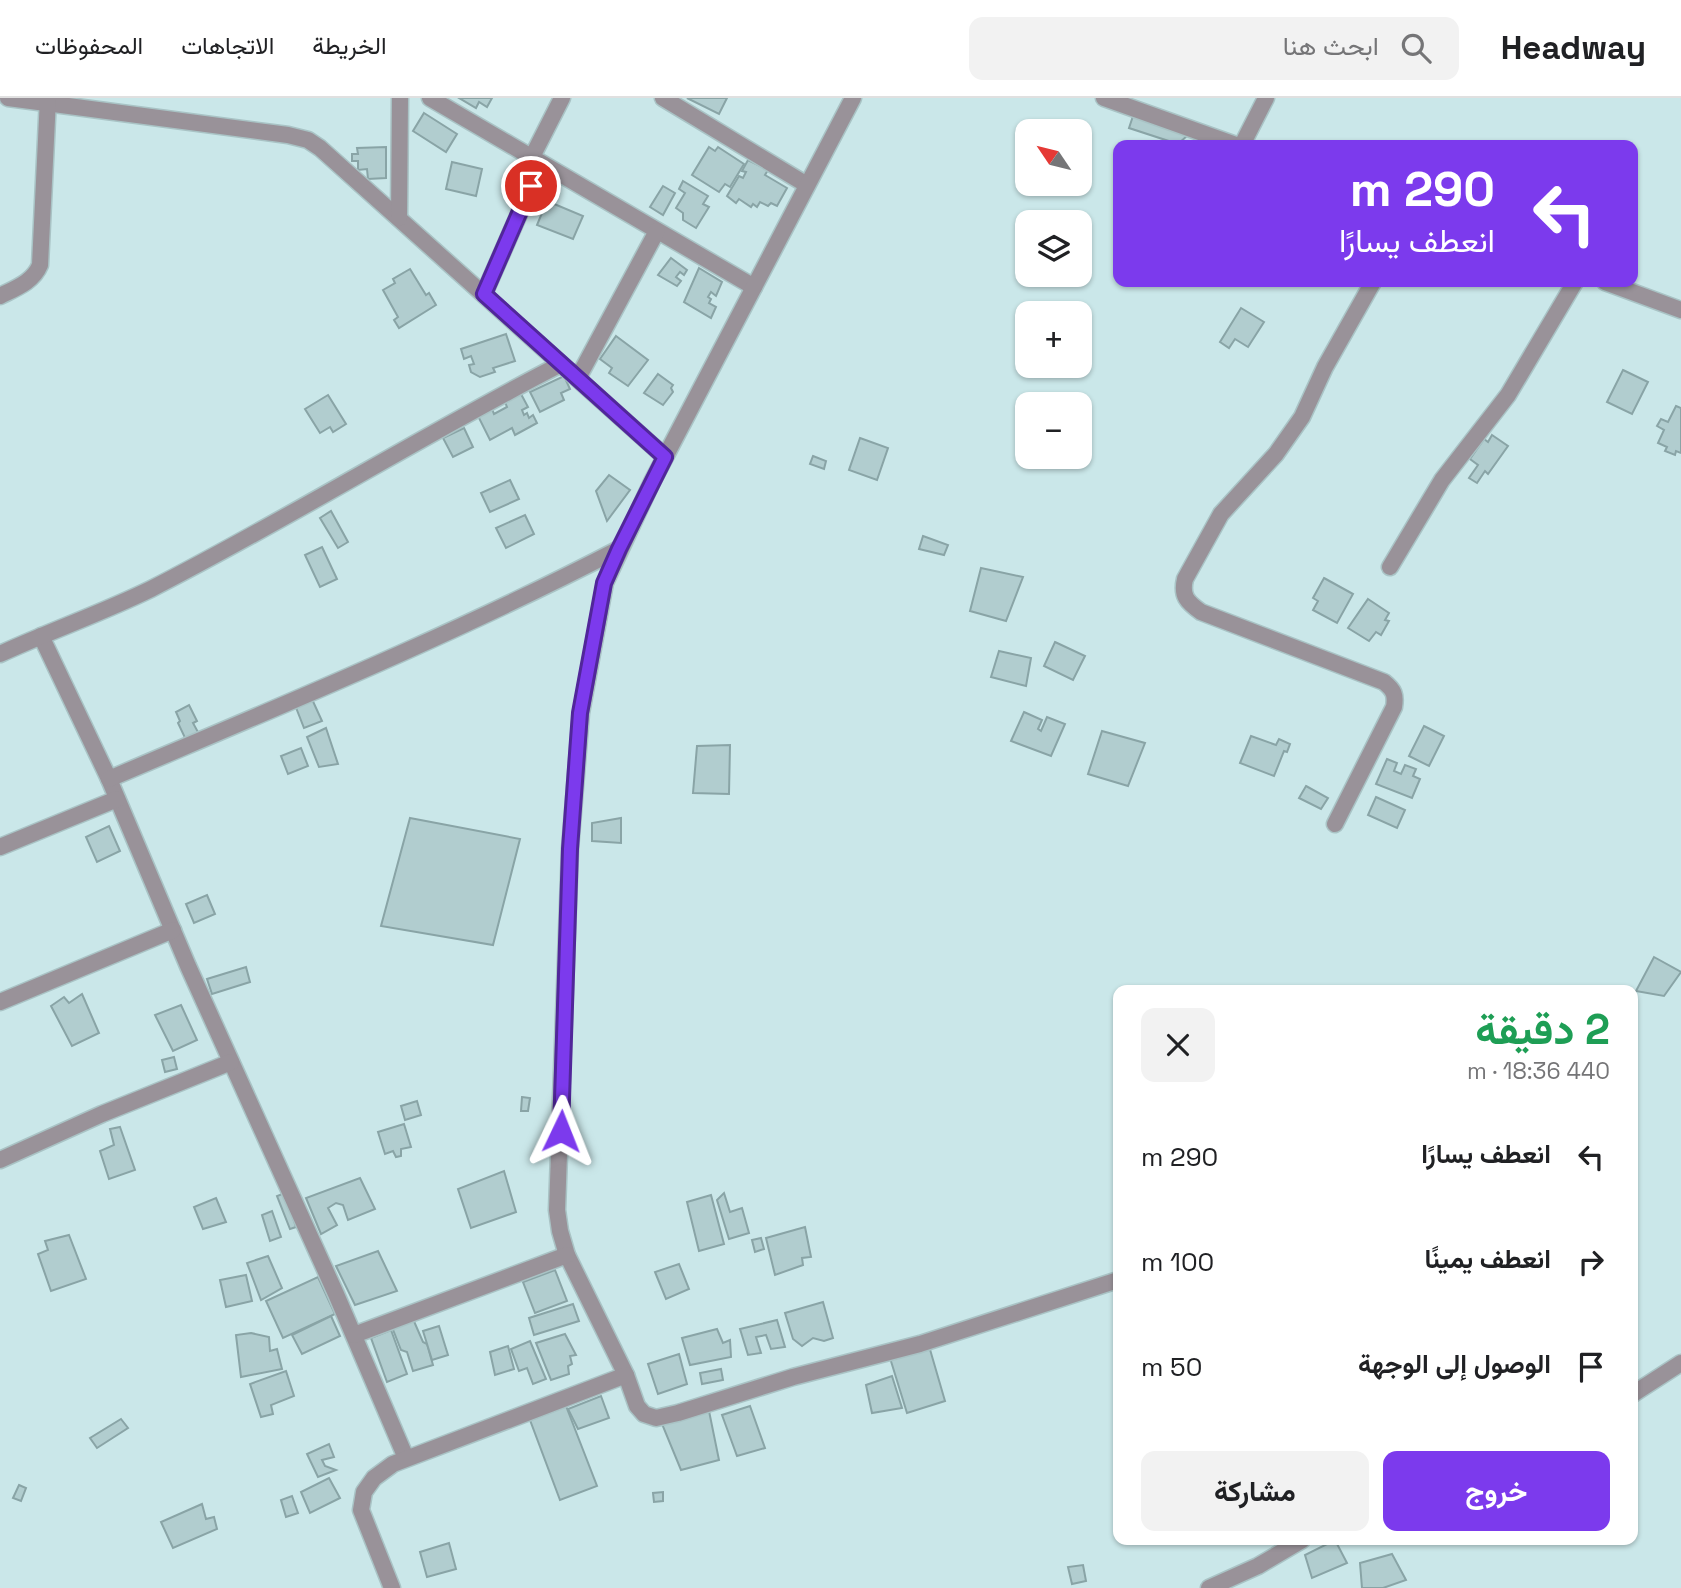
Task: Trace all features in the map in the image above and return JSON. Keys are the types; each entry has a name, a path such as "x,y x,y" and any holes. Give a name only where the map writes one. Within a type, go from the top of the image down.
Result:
{"street":[{"path":"8,98 48,101 308,140 665,457"},
{"path":"399,218 400,98"},
{"path":"430,98 754,287"},
{"path":"484,294 562,98"},
{"path":"663,98 807,185"},
{"path":"853,98 665,457 604,583 580,713 570,849 558,1210 560,1231 567,1255 626,1375 637,1406 644,1414 656,1418 793,1377 920,1344 1113,1282"},
{"path":"1104,98 1222,140"},
{"path":"1245,140 1266,98"},
{"path":"0,296 29,281 40,265 48,101"},
{"path":"578,378 657,231"},
{"path":"1335,824 1394,707 1393,689 1384,682 1201,612 1187,603 1183,591 1185,579 1221,514 1276,454 1302,417 1325,367 1370,287"},
{"path":"1390,567 1442,480 1508,395 1572,287"},
{"path":"1619,287 1681,310"},
{"path":"0,654 160,584 312,503 489,401 561,364"},
{"path":"109,779 343,679 533,593 619,549"},
{"path":"41,636 109,779 407,1458"},
{"path":"0,847 117,799"},
{"path":"0,1003 173,930"},
{"path":"0,1160 102,1114 232,1062"},
{"path":"354,1335 567,1255"},
{"path":"1638,1391 1681,1363"},
{"path":"392,1588 361,1510 364,1492 374,1478 393,1464 407,1458 626,1375"},
{"path":"1209,1588 1258,1566 1294,1545"}],"building":[{"path":"459,98 492,98 487,107 479,102 476,108"},
{"path":"687,98 727,98 719,114"},
{"path":"424,113 457,134 446,152 413,131"},
{"path":"1133,116 1188,135 1182,140 1166,140 1129,128"},
{"path":"386,147 386,178 368,179 367,169 358,170 358,161 352,161 352,154 358,154 357,148"},
{"path":"709,147 715,151 718,147 744,164 730,187 725,184 719,192 692,175"},
{"path":"748,160 768,170 765,175 787,188 777,206 760,202 757,207 753,204 751,207 739,199 736,203 727,196 739,176 743,178 746,172 742,171"},
{"path":"452,162 482,169 476,196 446,189"},
{"path":"683,181 708,196 703,204 709,207 696,228 683,220 683,213 676,208 685,193 679,189"},
{"path":"663,186 675,193 663,215 650,207"},
{"path":"547,201 583,216 573,239 537,225"},
{"path":"671,258 687,270 684,275 680,272 676,277 681,281 677,286 658,275"},
{"path":"699,268 722,282 716,296 711,292 708,297 711,299 709,303 716,307 711,318 684,302"},
{"path":"410,269 426,295 429,293 436,305 399,328 394,320 398,317 383,290 395,283 393,279"},
{"path":"1241,308 1264,322 1248,347 1235,339 1229,348 1220,342"},
{"path":"506,334 515,361 493,368 495,372 480,377 471,372 469,365 474,364 471,356 464,359 461,349"},
{"path":"616,336 648,360 628,386 609,373 612,368 600,359"},
{"path":"1623,370 1648,382 1632,414 1607,402"},
{"path":"658,374 673,385 673,392 663,405 644,393"},
{"path":"564,376 570,389 561,393 564,400 540,412 530,392"},
{"path":"521,394 528,407 522,410 524,415 527,413 529,418 533,415 537,423 515,435 512,428 490,440 478,416 492,409 494,414 507,407 505,402"},
{"path":"328,395 346,424 333,432 330,427 320,433 305,409"},
{"path":"1676,406 1681,408 1681,453 1676,451 1675,455 1665,451 1667,447 1658,443 1664,430 1657,426 1661,419 1668,422"},
{"path":"464,428 473,447 453,457 443,438"},
{"path":"1492,435 1508,446 1488,474 1485,471 1477,483 1469,478 1478,465 1470,459 1484,439 1488,442"},
{"path":"860,438 888,448 877,480 849,470"},
{"path":"813,456 826,461 824,469 810,464"},
{"path":"609,475 630,490 607,521 596,491"},
{"path":"510,480 519,499 490,512 481,493"},
{"path":"331,511 348,542 338,548 320,518"},
{"path":"525,515 534,534 506,548 496,528"},
{"path":"923,536 948,545 944,555 919,549"},
{"path":"322,547 337,579 320,587 305,555"},
{"path":"981,568 1023,577 1006,621 970,611"},
{"path":"1324,578 1353,594 1337,623 1313,610 1318,601 1313,598"},
{"path":"1368,599 1389,613 1385,620 1389,621 1381,635 1376,632 1369,641 1348,628"},
{"path":"1055,642 1085,656 1073,680 1044,666"},
{"path":"999,651 1031,658 1026,686 991,677"},
{"path":"311,697 322,721 304,728 295,705"},
{"path":"189,705 197,721 193,723 199,734 186,740 176,712"},
{"path":"1024,712 1042,720 1038,729 1041,731 1047,717 1065,724 1051,756 1011,741"},
{"path":"1424,726 1444,736 1429,766 1409,756"},
{"path":"326,728 338,764 319,767 307,737"},
{"path":"1102,731 1145,743 1128,786 1088,774"},
{"path":"1251,736 1276,745 1279,739 1290,744 1287,752 1284,751 1274,776 1240,763"},
{"path":"730,745 729,794 693,793 697,746"},
{"path":"301,748 308,766 288,774 281,756"},
{"path":"1387,759 1397,763 1394,771 1401,774 1405,765 1416,769 1413,776 1420,779 1412,798 1376,784"},
{"path":"1306,786 1328,798 1321,809 1299,798"},
{"path":"1376,797 1405,810 1397,828 1368,815"},
{"path":"410,818 520,839 493,945 381,926"},
{"path":"621,818 621,843 592,841 592,823"},
{"path":"109,826 120,851 97,862 86,837"},
{"path":"207,895 215,914 194,923 186,904"},
{"path":"1654,957 1681,972 1664,996 1638,991"},
{"path":"246,967 250,982 212,994 207,979"},
{"path":"82,994 99,1033 72,1046 51,1006 64,997 69,1003"},
{"path":"181,1005 197,1040 173,1051 155,1015"},
{"path":"174,1057 177,1069 165,1072 162,1060"},
{"path":"522,1097 530,1098 528,1111 521,1111"},
{"path":"417,1101 421,1115 405,1120 401,1106"},
{"path":"404,1124 411,1147 401,1149 401,1156 396,1157 393,1151 385,1154 378,1132"},
{"path":"120,1127 135,1170 109,1179 100,1151 114,1145 110,1129"},
{"path":"504,1171 516,1212 471,1228 458,1189"},
{"path":"360,1178 375,1209 348,1220 343,1205 336,1203 328,1208 337,1225 321,1234 306,1198"},
{"path":"285,1193 296,1227 290,1229 277,1196"},
{"path":"724,1193 730,1212 742,1208 749,1233 729,1239 717,1200"},
{"path":"711,1195 724,1244 699,1251 687,1202"},
{"path":"216,1198 226,1222 203,1229 194,1207"},
{"path":"272,1211 281,1237 270,1241 262,1215"},
{"path":"805,1227 811,1257 802,1258 803,1265 775,1275 766,1238"},
{"path":"69,1235 86,1279 51,1291 38,1254 48,1250 45,1241"},
{"path":"761,1238 764,1249 755,1252 752,1240"},
{"path":"378,1251 397,1291 355,1305 336,1266"},
{"path":"268,1256 282,1288 261,1300 247,1263"},
{"path":"679,1264 689,1289 666,1299 655,1272"},
{"path":"555,1270 567,1301 535,1313 523,1282"},
{"path":"246,1275 252,1301 226,1307 220,1280"},
{"path":"318,1277 335,1314 283,1338 266,1301"},
{"path":"823,1302 833,1338 824,1341 813,1338 802,1346 793,1339 785,1313"},
{"path":"573,1304 579,1321 534,1335 529,1318"},
{"path":"331,1316 340,1336 302,1354 292,1335"},
{"path":"413,1319 423,1342 427,1344 433,1365 413,1371 407,1352 401,1350 392,1327"},
{"path":"777,1320 785,1347 771,1349 766,1335 756,1337 761,1353 748,1355 740,1329"},
{"path":"439,1326 448,1355 432,1360 423,1331"},
{"path":"717,1329 723,1343 730,1340 731,1357 690,1365 682,1338"},
{"path":"391,1330 407,1374 387,1382 371,1338"},
{"path":"251,1333 269,1337 270,1351 277,1349 282,1369 241,1377 236,1335"},
{"path":"565,1334 576,1355 570,1356 572,1364 568,1366 569,1374 551,1380 536,1343"},
{"path":"530,1341 546,1379 533,1384 527,1368 519,1371 511,1349"},
{"path":"508,1346 514,1369 495,1375 490,1352"},
{"path":"929,1346 945,1401 907,1413 890,1358"},
{"path":"679,1354 687,1384 658,1394 648,1364"},
{"path":"721,1369 723,1380 702,1384 700,1373"},
{"path":"286,1371 294,1396 271,1405 273,1414 261,1417 250,1384"},
{"path":"892,1376 902,1408 872,1413 866,1385"},
{"path":"601,1396 609,1418 578,1429 568,1409"},
{"path":"566,1406 597,1486 560,1500 530,1420"},
{"path":"750,1406 765,1448 737,1456 722,1415"},
{"path":"709,1411 719,1460 681,1470 662,1424"},
{"path":"121,1419 128,1428 97,1448 90,1438"},
{"path":"329,1444 334,1457 322,1460 325,1466 336,1470 318,1477 307,1454"},
{"path":"329,1478 340,1498 310,1513 301,1492"},
{"path":"19,1485 26,1488 21,1501 13,1498"},
{"path":"663,1492 663,1501 654,1502 653,1493"},
{"path":"292,1496 298,1513 286,1517 281,1500"},
{"path":"202,1504 206,1519 214,1517 217,1529 173,1548 161,1522"},
{"path":"449,1543 456,1569 427,1577 420,1552"},
{"path":"1325,1545 1338,1545 1347,1563 1312,1578 1305,1555"},
{"path":"1392,1554 1406,1580 1383,1588 1362,1588 1360,1563"},
{"path":"1083,1565 1086,1581 1072,1584 1068,1567"}],"route":[{"path":"531,186 484,294 665,457 604,583 580,713 570,849 561,1131"}]}
